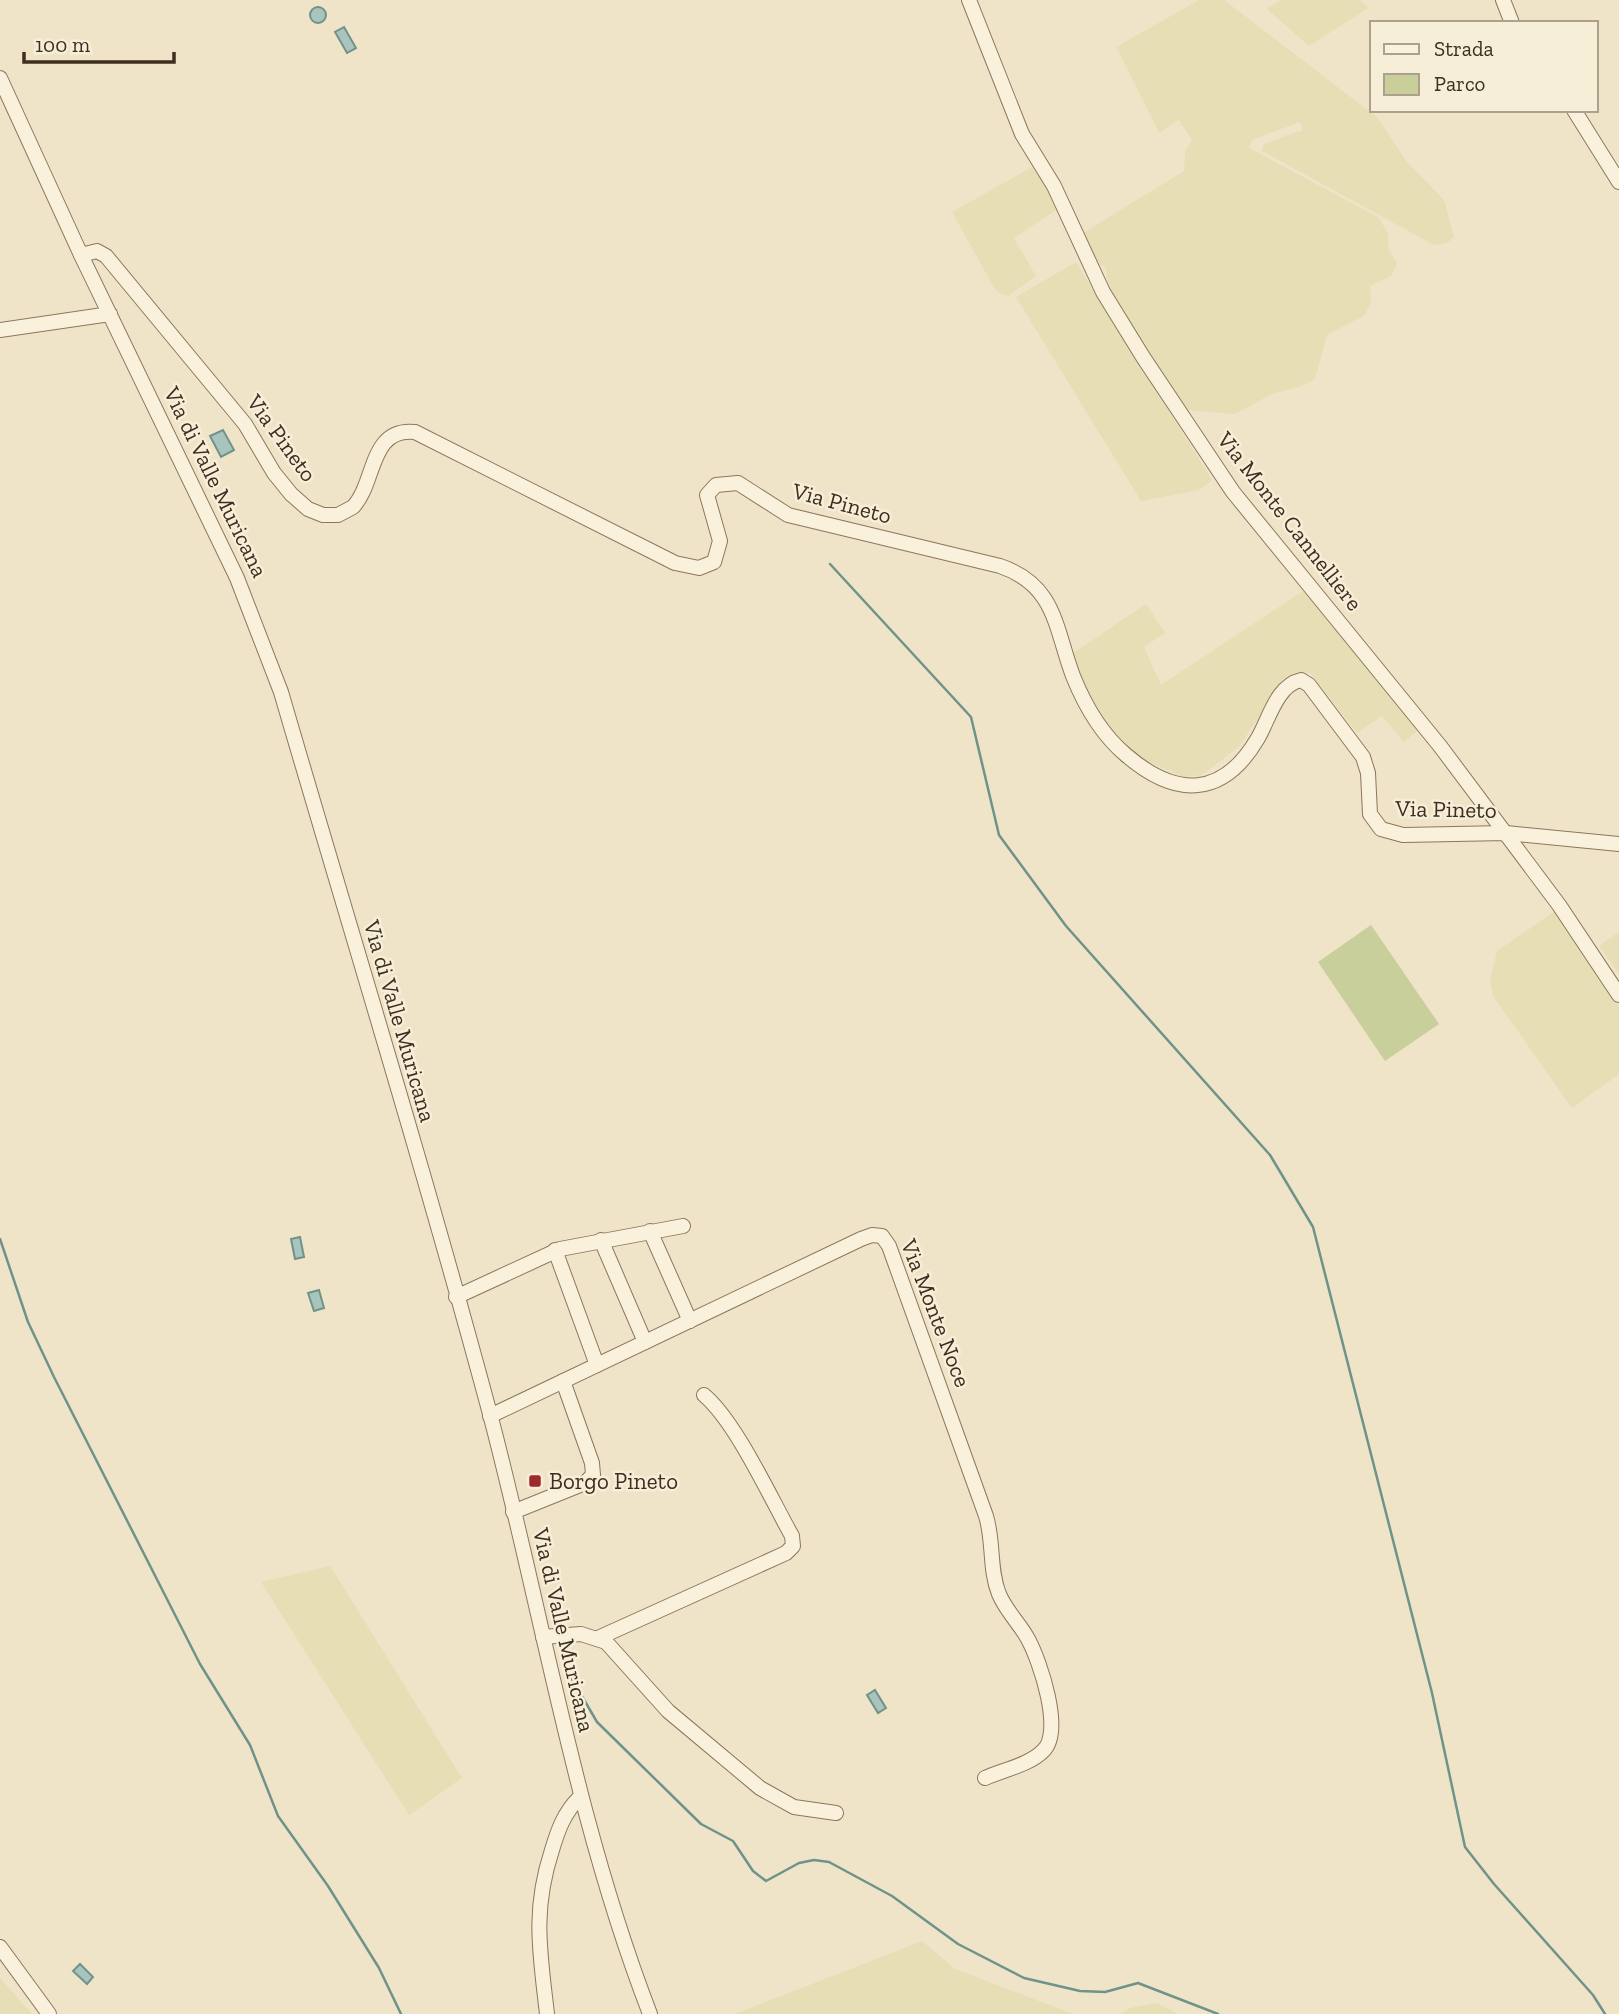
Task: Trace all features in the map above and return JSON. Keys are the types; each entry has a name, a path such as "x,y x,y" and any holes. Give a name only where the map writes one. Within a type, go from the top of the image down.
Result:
{"street":[{"name":"Via Monte Cannelliere","path":"969,0 1022,134 1054,186 1103,292 1143,357 1242,504 1440,746 1507,833 1619,995"},
{"path":"1503,0 1511,21"},
{"name":"Via di Valle Muricana","path":"0,78 81,255 237,578 266,649 490,1416 579,1798 621,1937 650,2014"},
{"path":"1575,112 1619,182"},
{"name":"Via Pineto","path":"81,255 97,251 106,256 240,418 284,486 316,513 334,516 353,508 384,443 395,434 415,432 675,563 699,568 711,565 719,551 707,495 719,483 738,483 788,515 1000,566 1024,577 1050,607 1073,676 1100,728 1127,756 1161,779 1192,787 1219,780 1254,743 1282,692 1290,684 1301,680 1309,685 1363,757 1368,773 1370,814 1381,829 1415,836 1507,833 1619,844"},
{"path":"0,330 110,314"},
{"path":"456,1297 555,1250 683,1226"},
{"path":"650,1231 690,1321"},
{"name":"Via Monte Noce","path":"490,1416 864,1238 878,1235 886,1240 986,1516 999,1595 1030,1642 1046,1687 1051,1729 1046,1748 1036,1756 985,1778"},
{"path":"601,1240 645,1342"},
{"path":"555,1250 597,1365"},
{"path":"513,1512 585,1483 593,1475 592,1463 563,1381"},
{"path":"598,1638 786,1553 793,1546 792,1535 756,1470 715,1407 704,1395"},
{"path":"542,1637 581,1634 598,1638 612,1646 668,1711 760,1788 794,1807 836,1813"},
{"path":"547,2014 538,1899 559,1829 579,1798"},
{"path":"0,1947 49,2014"}],"shaded area":[{"path":"1199,0 1224,0 1378,118 1406,161 1444,200 1454,237 1447,243 1434,245 1262,151 1264,144 1303,130 1300,122 1252,140 1249,148 1378,217 1388,233 1389,250 1397,263 1392,275 1370,286 1371,301 1365,315 1327,335 1315,379 1299,387 1272,394 1235,414 1186,410 1109,292 1106,267 1097,264 1083,233 1184,171 1185,152 1192,140 1179,120 1159,133 1116,47"},
{"path":"1281,0 1360,0 1368,8 1309,46 1267,9"},
{"path":"1034,166 1054,198 1056,210 1014,238 1036,276 1008,296 996,291 952,212"},
{"path":"1076,262 1212,480 1199,490 1141,501 1016,297"},
{"path":"1303,591 1418,730 1404,742 1382,716 1357,733 1310,673 1296,672 1284,678 1239,747 1202,775 1184,777 1148,762 1115,738 1090,699 1072,654 1146,604 1165,633 1144,647 1161,685"},
{"path":"1555,911 1619,1006 1619,1074 1572,1108 1493,996 1490,980 1497,951"},
{"path":"1619,932 1619,974 1599,946"},
{"path":"330,1566 462,1778 409,1815 261,1582"},
{"path":"922,1941 955,1969 1073,2014 735,2014"},
{"path":"0,1978 32,2014 0,2014"},
{"path":"1157,2003 1178,2014 1120,2014 1130,2008"}],"green space":[{"path":"1371,925 1439,1024 1385,1061 1318,962"}],"water":[{"path":"318,7 326,15 318,23 310,15"},
{"path":"344,27 356,48 347,53 335,32"},
{"path":"223,430 234,450 221,457 210,436"},
{"path":"300,1237 304,1257 295,1259 291,1239"},
{"path":"319,1290 324,1308 314,1311 308,1293"},
{"path":"875,1690 886,1708 878,1713 867,1695"},
{"path":"80,1964 93,1977 87,1984 73,1971"}],"waterway":[{"path":"830,564 971,717 999,835 1066,926 1270,1155 1313,1227 1432,1693 1465,1847 1494,1884 1593,1995 1605,2014"},
{"path":"0,1239 28,1322 54,1377 200,1664 250,1745 278,1816 328,1886 379,1968 401,2014"},
{"path":"572,1679 597,1722 701,1824 733,1841 753,1871 766,1881 799,1863 814,1860 829,1862 892,1896 958,1944 1024,1978 1080,1991 1105,1992 1138,1983 1218,2014"}],"place":[{"name":"Borgo Pineto","path":"535,1481"}]}
